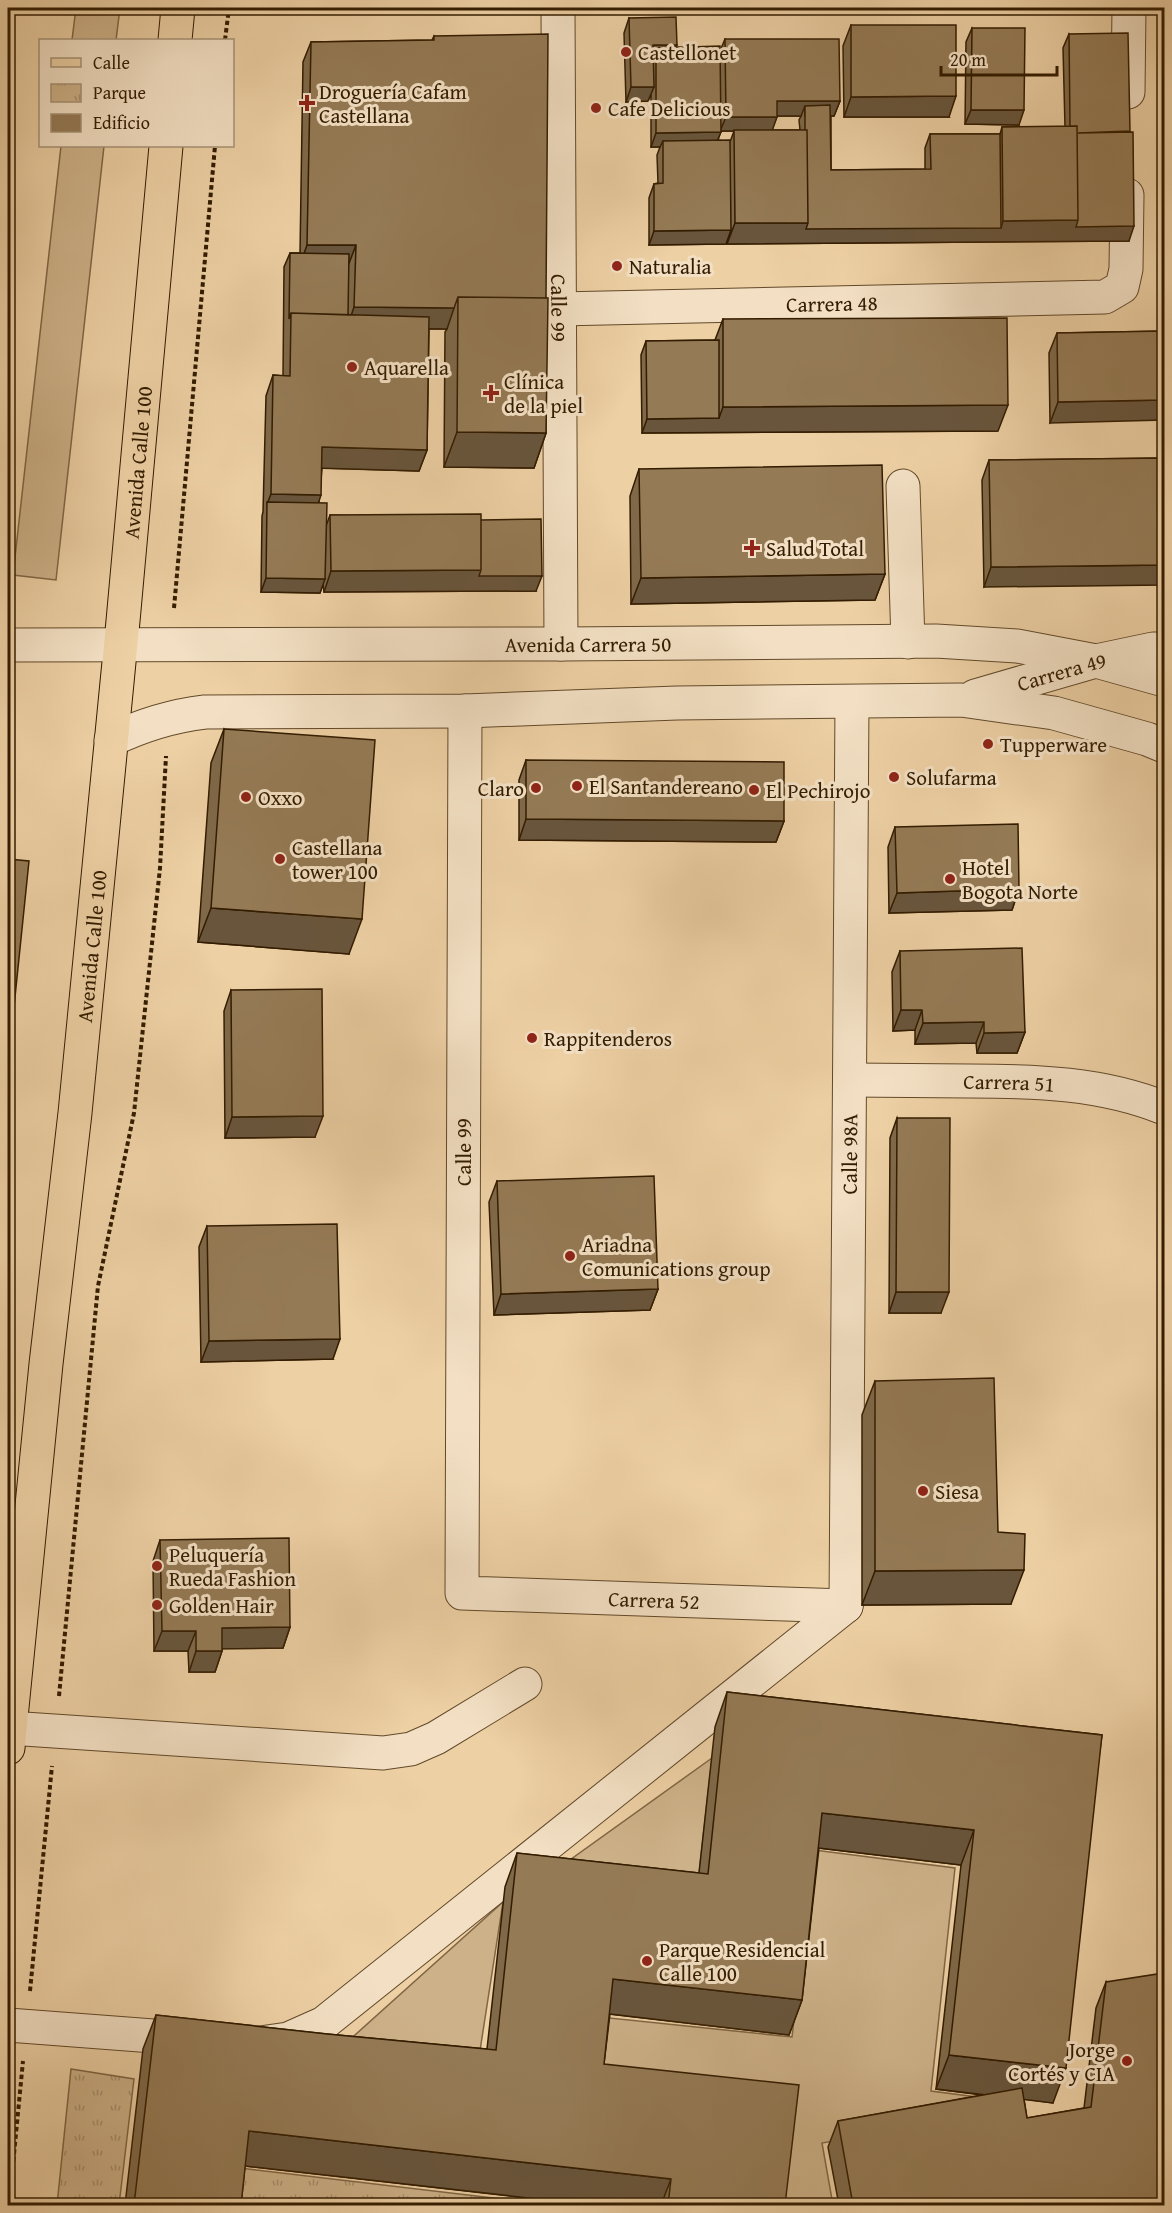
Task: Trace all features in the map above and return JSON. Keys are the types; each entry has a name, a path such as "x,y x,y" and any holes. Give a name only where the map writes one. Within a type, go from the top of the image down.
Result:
{"main road":[{"path":"175,39 178,8"},
{"name":"Avenida Calle 100","path":"8,1738 46,1364 76,1101 166,147"}],"street":[{"name":"Calle 99","path":"558,8 561,644"},
{"path":"1128,126 1129,8"},
{"name":"Carrera 48","path":"559,309 1105,297 1122,287 1126,269 1127,162"},
{"path":"903,486 908,642"},
{"name":"Avenida Carrera 50","path":"8,645 908,642 1017,646 1096,661 1164,680"},
{"name":"Carrera 49","path":"961,700 1096,661 1153,649 1164,649"},
{"path":"111,740 150,723 180,715 206,712 465,711 677,703 961,700 1054,713 1147,739 1164,746"},
{"name":"Calle 98A","path":"846,1606 852,702"},
{"name":"Calle 99","path":"462,1593 465,711"},
{"name":"Carrera 51","path":"850,1080 1030,1081 1076,1085 1150,1102 1164,1108"},
{"name":"Carrera 52","path":"462,1593 846,1606"},
{"path":"17,2025 255,2043 288,2038 324,2023 846,1606"},
{"path":"8,1738 55,1731 383,1753 411,1749 436,1738 525,1683"}],"path":[{"path":"225,39 229,8"},
{"path":"174,610 214,147"},
{"path":"9,2205 17,2025 55,1731 98,1286 134,1113 160,868 165,770"}],"green space":[{"path":"76,8 120,8 116,39 72,39"},
{"path":"61,147 104,147 56,580 13,575"},
{"path":"712,1758 695,1909 528,1890"},
{"path":"814,1850 955,1868 931,2091 1008,2101 1010,2109 822,2143 833,2205 781,2206 595,2092 600,2017 792,2037"},
{"path":"503,1902 477,2070 326,2061"},
{"path":"71,2069 134,2079 119,2205 57,2205"},
{"path":"240,2168 552,2205 236,2206"}],"building":[{"path":"676,17 677,45 653,45 654,87 631,87 629,18"},
{"path":"851,25 956,25 956,96 851,97"},
{"path":"972,28 1025,28 1024,110 971,110"},
{"path":"1128,33 1130,131 1078,133 1133,132 1134,226 1076,227 1078,220 1077,126 1070,126 1069,34"},
{"path":"548,34 546,298 458,297 454,308 354,307 356,245 307,245 311,42 434,40 434,36"},
{"path":"725,39 839,39 840,101 777,101 777,117 726,117"},
{"path":"720,46 721,132 656,133 656,48"},
{"path":"830,105 831,170 931,169 930,134 1000,134 1001,228 806,229 808,223 805,106"},
{"path":"1077,126 1078,220 1003,221 1002,127"},
{"path":"734,130 807,130 808,223 735,223"},
{"path":"730,140 731,230 654,231 654,184 663,183 663,141"},
{"path":"290,253 349,254 348,315 291,313 289,319"},
{"path":"458,297 548,298 546,433 457,432"},
{"path":"291,313 429,317 427,450 322,447 321,495 271,494 273,375 290,376"},
{"path":"1007,318 1008,405 723,407 723,319"},
{"path":"1164,331 1164,400 1058,402 1057,333"},
{"path":"719,340 719,418 647,419 646,341"},
{"path":"1164,458 1164,565 991,567 989,460"},
{"name":"Salud Total","path":"882,465 885,574 641,578 639,469"},
{"path":"267,502 327,503 325,579 266,578"},
{"path":"481,514 481,570 331,571 330,515"},
{"path":"541,519 542,576 479,576 481,520"},
{"name":"Castellana tower 100","path":"224,729 375,740 362,919 211,908"},
{"path":"526,760 784,762 784,821 526,819"},
{"name":"Hotel Bogota Norte","path":"1018,824 1019,889 897,893 895,827"},
{"path":"8,859 29,861 8,1065"},
{"path":"1022,948 1025,1032 984,1033 984,1022 923,1023 922,1010 901,1010 900,951"},
{"path":"322,989 323,1116 232,1117 231,990"},
{"path":"897,1118 950,1118 949,1292 896,1292"},
{"name":"Ariadna Comunications group","path":"654,1176 658,1289 501,1294 497,1181"},
{"path":"337,1224 340,1339 209,1341 207,1226"},
{"name":"Siesa","path":"994,1378 998,1532 1025,1534 1024,1570 875,1571 875,1381"},
{"path":"289,1538 290,1627 222,1628 222,1651 196,1651 196,1631 162,1631 160,1540"},
{"name":"Parque Residencial Calle 100","path":"727,1692 1102,1735 1066,2068 949,2055 974,1830 822,1813 802,2000 613,1979 604,2064 799,2085 785,2205 668,2205 671,2179 249,2131 241,2205 134,2205 156,2015 496,2050 517,1853 708,1874"},
{"name":"Jorge Cortés y CIA","path":"1164,1973 1164,2205 853,2205 838,2121 1022,2088 1027,2118 1091,2107 1106,1982"}],"place":[{"name":"Castellonet","path":"626,52"},
{"name":"Droguería Cafam Castellana","path":"307,103"},
{"name":"Cafe Delicious","path":"596,108"},
{"name":"Naturalia","path":"617,266"},
{"name":"Aquarella","path":"352,367"},
{"name":"Clínica de la piel","path":"491,393"},
{"name":"Salud Total","path":"752,548"},
{"name":"Tupperware","path":"988,744"},
{"name":"Solufarma","path":"894,777"},
{"name":"El Santandereano","path":"577,786"},
{"name":"Claro","path":"536,788"},
{"name":"El Pechirojo","path":"754,790"},
{"name":"Oxxo","path":"246,797"},
{"name":"Castellana tower 100","path":"280,859"},
{"name":"Hotel Bogota Norte","path":"950,879"},
{"name":"Rappitenderos","path":"532,1038"},
{"name":"Ariadna Comunications group","path":"570,1256"},
{"name":"Siesa","path":"923,1491"},
{"name":"Peluquería Rueda Fashion","path":"157,1566"},
{"name":"Golden Hair","path":"157,1605"},
{"name":"Parque Residencial Calle 100","path":"647,1961"},
{"name":"Jorge Cortés y CIA","path":"1127,2061"}]}
